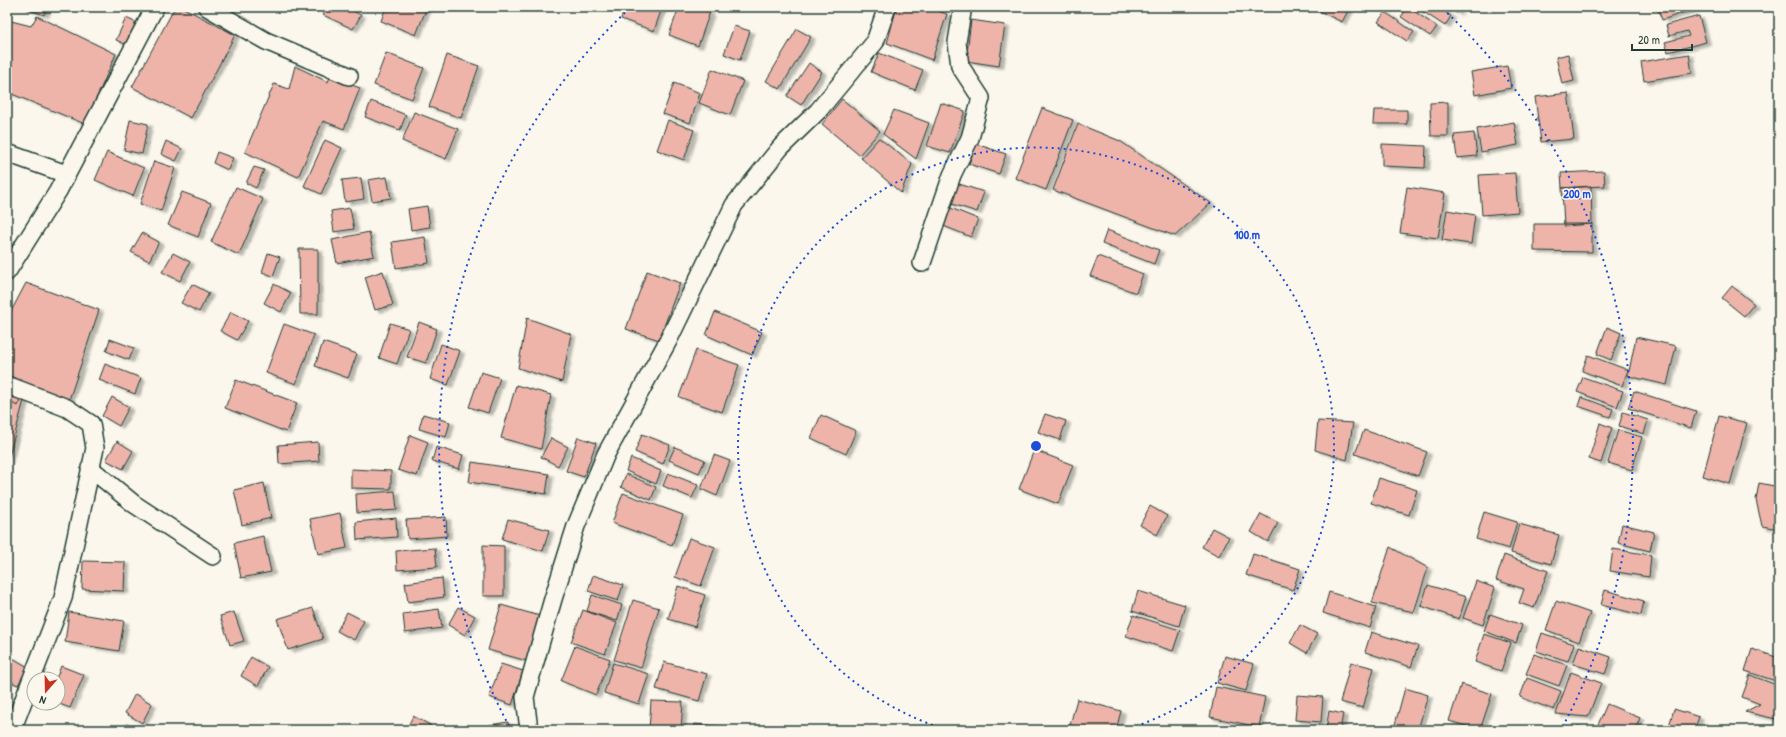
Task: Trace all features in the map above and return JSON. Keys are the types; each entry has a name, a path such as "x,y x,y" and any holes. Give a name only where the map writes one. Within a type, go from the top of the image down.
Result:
{"street":[{"path":"7,272 58,191 155,7"},
{"path":"207,7 266,41 349,76"},
{"path":"529,730 525,696 576,526 606,454 668,341 734,206 781,147 818,111 875,42 887,7"},
{"path":"922,264 952,175 970,138 981,98 960,66 956,42 962,12 961,7"},
{"path":"7,153 66,174"},
{"path":"7,385 67,408 91,424 95,448 63,598 12,730"},
{"path":"90,468 134,504 213,556"}],"building":[{"path":"22,7 47,7 44,15"},
{"path":"175,7 182,7 235,35 191,118 132,87"},
{"path":"327,7 345,7 361,15 353,29 323,15"},
{"path":"386,7 427,7 416,35 381,21"},
{"path":"625,7 662,8 654,31 621,19"},
{"path":"679,7 696,7 710,12 698,46 669,35"},
{"path":"897,7 926,7 947,14 932,60 887,43"},
{"path":"1320,7 1350,7 1342,22 1317,10"},
{"path":"1408,7 1437,27 1430,36 1401,17"},
{"path":"1416,7 1438,7 1451,16 1445,26"},
{"path":"1447,7 1461,7 1457,13"},
{"path":"1657,7 1694,7 1694,9 1662,20"},
{"path":"1385,12 1414,32 1407,41 1378,22"},
{"path":"37,16 116,54 85,124 7,92 7,20 31,26"},
{"path":"1699,16 1706,42 1668,52 1665,42 1689,36 1687,31 1669,36 1666,25"},
{"path":"126,18 139,24 129,46 116,40"},
{"path":"971,20 1005,25 999,66 966,61"},
{"path":"734,26 750,31 740,60 724,54"},
{"path":"797,29 811,37 780,89 766,81"},
{"path":"386,53 424,68 412,99 374,85"},
{"path":"879,53 923,70 915,90 871,72"},
{"path":"1568,54 1574,81 1562,84 1556,57"},
{"path":"1689,54 1692,73 1644,81 1641,62"},
{"path":"447,55 479,66 461,118 429,107"},
{"path":"809,63 822,72 801,105 787,96"},
{"path":"295,66 328,82 330,77 360,88 344,129 323,121 298,177 245,152 274,84 289,89"},
{"path":"1507,66 1511,88 1475,95 1471,72"},
{"path":"712,69 743,81 730,115 699,103"},
{"path":"674,83 700,93 690,123 663,114"},
{"path":"1568,93 1574,139 1541,142 1535,97"},
{"path":"842,99 880,131 859,155 822,124"},
{"path":"371,101 406,115 400,130 365,117"},
{"path":"1448,102 1448,136 1431,136 1430,103"},
{"path":"941,103 965,111 950,153 927,146"},
{"path":"1042,108 1073,120 1046,190 1015,178"},
{"path":"894,110 929,123 916,159 883,134"},
{"path":"1374,110 1407,110 1407,124 1373,124"},
{"path":"414,112 458,129 446,159 402,141"},
{"path":"130,120 148,124 142,154 124,150"},
{"path":"668,120 694,130 684,160 657,150"},
{"path":"1514,122 1518,145 1481,152 1477,129"},
{"path":"1078,124 1120,141 1211,203 1175,236 1053,190"},
{"path":"1474,133 1477,156 1457,158 1454,135"},
{"path":"879,138 912,164 901,193 861,158"},
{"path":"325,140 342,148 321,194 304,186"},
{"path":"166,141 182,149 176,161 161,154"},
{"path":"976,144 1006,154 999,174 969,164"},
{"path":"1382,144 1426,146 1425,168 1382,166"},
{"path":"107,152 144,168 133,196 95,180"},
{"path":"217,152 233,158 228,170 213,163"},
{"path":"154,161 175,168 161,211 140,204"},
{"path":"254,167 264,170 256,188 246,183"},
{"path":"1604,171 1605,186 1562,188 1561,173"},
{"path":"1515,173 1518,212 1482,215 1479,175"},
{"path":"387,177 391,198 372,201 368,180"},
{"path":"361,178 364,199 345,202 342,180"},
{"path":"953,182 984,192 977,212 946,202"},
{"path":"1591,186 1592,224 1564,226 1562,188"},
{"path":"236,187 263,199 239,255 211,242"},
{"path":"1407,187 1445,193 1438,238 1400,233"},
{"path":"182,192 211,203 198,237 168,225"},
{"path":"427,206 430,227 411,230 408,209"},
{"path":"948,207 978,219 971,237 941,225"},
{"path":"350,208 354,229 334,232 331,211"},
{"path":"1447,210 1475,215 1471,244 1442,240"},
{"path":"1534,224 1592,224 1592,252 1534,251"},
{"path":"1107,230 1159,250 1154,264 1102,244"},
{"path":"369,232 374,256 337,263 332,240"},
{"path":"142,233 159,242 149,261 131,252"},
{"path":"425,237 429,263 396,268 392,242"},
{"path":"299,249 318,249 318,314 300,314"},
{"path":"173,253 190,262 180,281 162,272"},
{"path":"268,253 280,257 273,276 262,272"},
{"path":"1098,256 1143,274 1136,293 1090,276"},
{"path":"383,271 393,305 375,310 365,277"},
{"path":"647,271 680,283 659,340 626,329"},
{"path":"26,283 99,310 69,400 7,376 7,319"},
{"path":"192,284 209,293 199,312 181,303"},
{"path":"274,284 291,293 281,312 264,303"},
{"path":"1732,286 1754,304 1744,316 1722,298"},
{"path":"231,312 248,321 237,340 220,331"},
{"path":"715,312 762,332 752,355 706,335"},
{"path":"527,318 571,334 562,382 518,368"},
{"path":"419,322 437,329 426,363 407,357"},
{"path":"390,323 409,329 397,364 379,358"},
{"path":"284,324 314,335 296,384 266,373"},
{"path":"1607,327 1621,333 1611,360 1597,354"},
{"path":"1636,337 1676,346 1667,385 1628,376"},
{"path":"110,339 134,348 129,360 106,351"},
{"path":"323,342 357,354 348,378 315,366"},
{"path":"441,344 460,351 448,385 430,379"},
{"path":"696,350 739,365 722,412 679,397"},
{"path":"1588,355 1628,370 1622,386 1582,371"},
{"path":"105,364 141,378 135,394 99,380"},
{"path":"481,372 500,378 488,413 469,407"},
{"path":"1583,377 1623,391 1617,407 1577,392"},
{"path":"236,380 297,403 286,432 225,408"},
{"path":"516,385 551,395 541,449 501,438"},
{"path":"7,388 22,394 18,406 7,401"},
{"path":"1634,391 1696,411 1691,428 1628,408"},
{"path":"7,396 24,400 7,464"},
{"path":"112,397 129,407 119,426 102,416"},
{"path":"1581,397 1613,409 1610,417 1578,406"},
{"path":"1623,412 1648,420 1644,434 1619,426"},
{"path":"423,414 450,422 446,437 419,429"},
{"path":"1045,414 1066,421 1060,440 1038,432"},
{"path":"821,415 856,431 846,454 811,438"},
{"path":"1719,416 1747,423 1730,484 1703,476"},
{"path":"1318,421 1353,423 1347,460 1315,450"},
{"path":"1600,423 1612,428 1601,463 1589,459"},
{"path":"1364,430 1427,452 1418,476 1355,454"},
{"path":"1618,430 1642,437 1632,470 1608,463"},
{"path":"642,434 670,445 663,464 635,452"},
{"path":"410,435 428,442 417,476 398,470"},
{"path":"578,437 596,443 584,477 566,471"},
{"path":"551,438 568,447 558,466 541,457"},
{"path":"117,441 133,451 123,469 106,460"},
{"path":"318,442 319,461 279,464 278,445"},
{"path":"436,447 463,455 459,469 432,461"},
{"path":"675,447 705,460 699,473 669,460"},
{"path":"1034,450 1073,465 1058,504 1019,489"},
{"path":"714,455 730,461 717,496 701,489"},
{"path":"631,458 661,471 656,484 626,471"},
{"path":"472,462 549,474 546,494 469,482"},
{"path":"351,469 391,471 391,489 351,488"},
{"path":"668,473 698,485 692,498 663,486"},
{"path":"626,474 656,487 651,500 621,487"},
{"path":"1379,478 1417,490 1409,515 1371,503"},
{"path":"264,483 271,518 242,525 234,490"},
{"path":"1759,483 1779,487 1779,529 1762,526 1756,500"},
{"path":"395,491 397,510 357,513 356,494"},
{"path":"623,493 683,515 672,545 612,523"},
{"path":"1150,506 1167,516 1157,535 1140,525"},
{"path":"1484,512 1517,522 1509,549 1476,539"},
{"path":"340,513 347,548 318,554 310,519"},
{"path":"1261,514 1278,523 1268,542 1251,532"},
{"path":"446,517 447,536 408,539 406,520"},
{"path":"396,518 397,537 357,540 356,522"},
{"path":"508,519 549,530 543,551 502,539"},
{"path":"1519,524 1559,535 1551,564 1511,553"},
{"path":"1622,524 1654,532 1650,551 1618,543"},
{"path":"1212,528 1229,537 1219,556 1202,547"},
{"path":"263,536 271,572 241,578 234,543"},
{"path":"689,538 715,547 701,586 675,577"},
{"path":"483,545 504,546 504,596 483,596"},
{"path":"1390,547 1428,568 1414,612 1372,603"},
{"path":"435,548 437,567 397,570 396,551"},
{"path":"1613,549 1651,555 1649,577 1610,571"},
{"path":"1253,554 1300,569 1293,590 1246,575"},
{"path":"1504,555 1548,571 1534,608 1519,603 1524,589 1496,580"},
{"path":"83,561 125,562 124,591 82,589"},
{"path":"593,575 623,585 618,601 588,591"},
{"path":"442,578 444,597 408,602 405,583"},
{"path":"1476,581 1495,588 1483,625 1463,618"},
{"path":"1428,585 1466,597 1459,619 1421,606"},
{"path":"678,586 705,595 695,627 668,619"},
{"path":"1605,590 1644,601 1641,615 1601,605"},
{"path":"1138,591 1185,605 1179,626 1132,611"},
{"path":"1329,592 1376,607 1370,628 1323,613"},
{"path":"592,595 622,605 617,621 587,611"},
{"path":"633,600 659,608 641,668 614,660"},
{"path":"1556,601 1590,613 1579,642 1546,630"},
{"path":"501,605 547,618 534,663 488,650"},
{"path":"458,607 475,616 465,635 448,625"},
{"path":"313,608 323,639 288,650 277,619"},
{"path":"439,609 442,628 405,633 403,614"},
{"path":"583,610 617,623 605,654 571,642"},
{"path":"69,612 124,621 119,651 65,642"},
{"path":"234,612 244,641 230,645 220,616"},
{"path":"347,612 364,621 354,640 337,631"},
{"path":"1490,614 1522,625 1516,643 1484,631"},
{"path":"1133,615 1180,630 1173,651 1126,636"},
{"path":"1300,625 1317,634 1307,653 1290,643"},
{"path":"1371,632 1418,646 1411,667 1365,652"},
{"path":"1542,633 1574,644 1568,661 1536,651"},
{"path":"1484,634 1511,643 1501,671 1475,662"},
{"path":"575,646 610,659 596,695 561,681"},
{"path":"1579,646 1611,657 1605,674 1573,664"},
{"path":"1752,649 1779,658 1779,673 1776,681 1745,671"},
{"path":"1534,654 1567,665 1559,686 1526,674"},
{"path":"1225,656 1254,664 1246,691 1217,683"},
{"path":"11,657 28,667 18,685 7,680 7,664"},
{"path":"251,657 268,667 258,686 241,676"},
{"path":"664,662 707,674 699,701 656,689"},
{"path":"1351,662 1374,668 1363,708 1340,702"},
{"path":"613,663 649,674 639,704 604,693"},
{"path":"501,664 523,671 512,705 489,697"},
{"path":"61,666 84,675 70,708 66,706 66,671 59,671"},
{"path":"1571,672 1601,683 1588,717 1556,714"},
{"path":"1750,675 1779,686 1779,710 1776,719 1745,712 1760,704 1742,697"},
{"path":"1527,678 1561,691 1554,710 1520,697"},
{"path":"1461,684 1492,694 1480,730 1449,721"},
{"path":"1216,687 1265,697 1259,727 1210,717"},
{"path":"1405,688 1428,695 1418,730 1400,730 1394,728"},
{"path":"135,694 152,704 142,723 125,713"},
{"path":"1297,695 1323,697 1321,722 1295,720"},
{"path":"1077,699 1121,711 1116,730 1090,730 1070,725"},
{"path":"651,701 683,702 681,730 649,730"},
{"path":"1607,704 1640,718 1635,730 1605,730 1597,727"},
{"path":"1674,709 1699,717 1694,730 1681,730 1669,726"},
{"path":"1329,711 1343,714 1340,730 1326,730"},
{"path":"413,716 430,725 428,730 406,730"},
{"path":"508,722 509,730 459,730"},
{"path":"127,724 138,730 124,730"},
{"path":"694,724 719,726 719,730 694,730"},
{"path":"1209,725 1240,729 1240,730 1208,730"},
{"path":"1577,726 1600,730 1575,730"},
{"path":"1372,727 1385,730 1371,730"}]}
